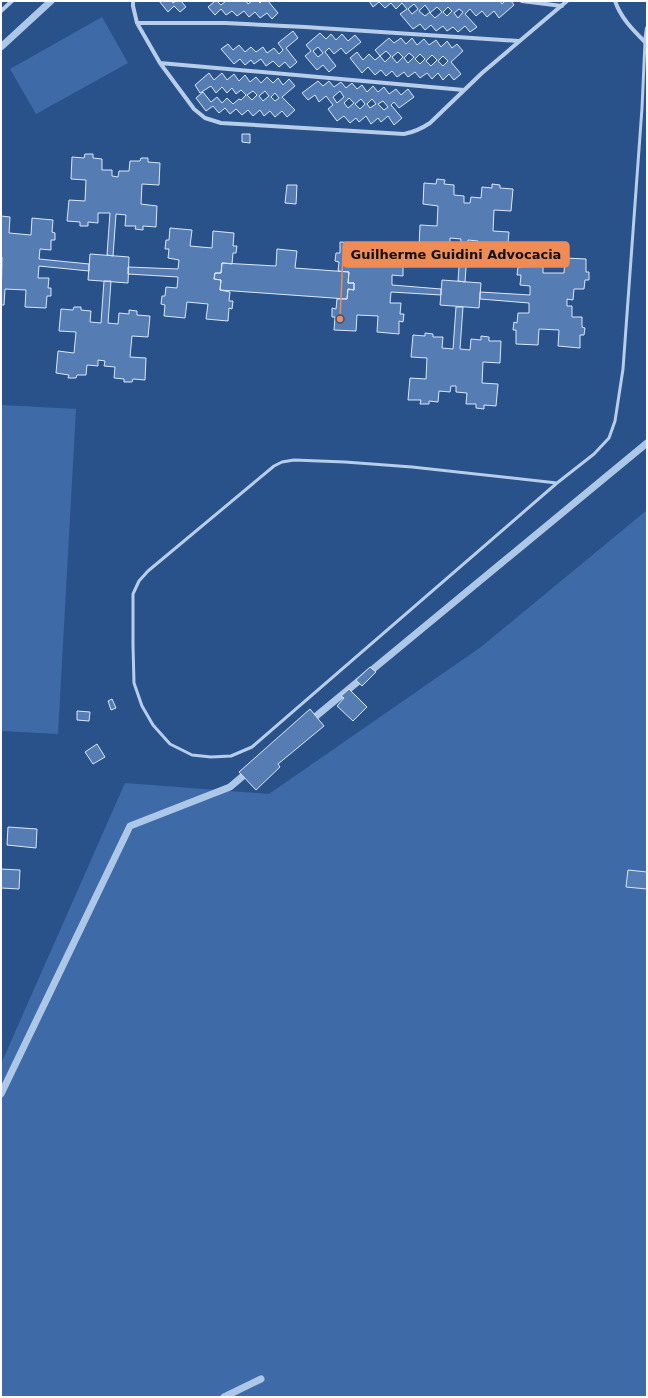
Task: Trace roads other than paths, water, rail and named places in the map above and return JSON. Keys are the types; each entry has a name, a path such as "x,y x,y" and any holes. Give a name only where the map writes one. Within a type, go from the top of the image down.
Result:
{"street":[{"path":"1,11 12,1"},
{"path":"133,1 137,23 160,63 194,109 205,118 221,123 404,134 422,129 430,123 464,90 519,41 567,1"},
{"path":"522,1 562,6"},
{"path":"615,1 619,12 631,28 645,42"},
{"path":"137,23 225,23 519,41"},
{"path":"645,42 647,28"},
{"path":"160,63 464,90"}],"lane":[{"path":"557,483 449,471 345,462 294,460 282,462 274,466 148,571 139,581 133,594 133,645 134,683 142,706 153,725 170,744 192,755 211,757 231,756 252,747 557,483 594,454 609,438 615,422 623,369 642,108 645,42"}],"waterway":[{"path":"1,47 51,1"},
{"path":"309,722 647,443"},
{"path":"1,1094 130,826 230,787 250,770"},
{"path":"224,1397 261,1379"}],"place":[{"name":"Guilherme Guidini Advocacia","path":"340,319"}]}
